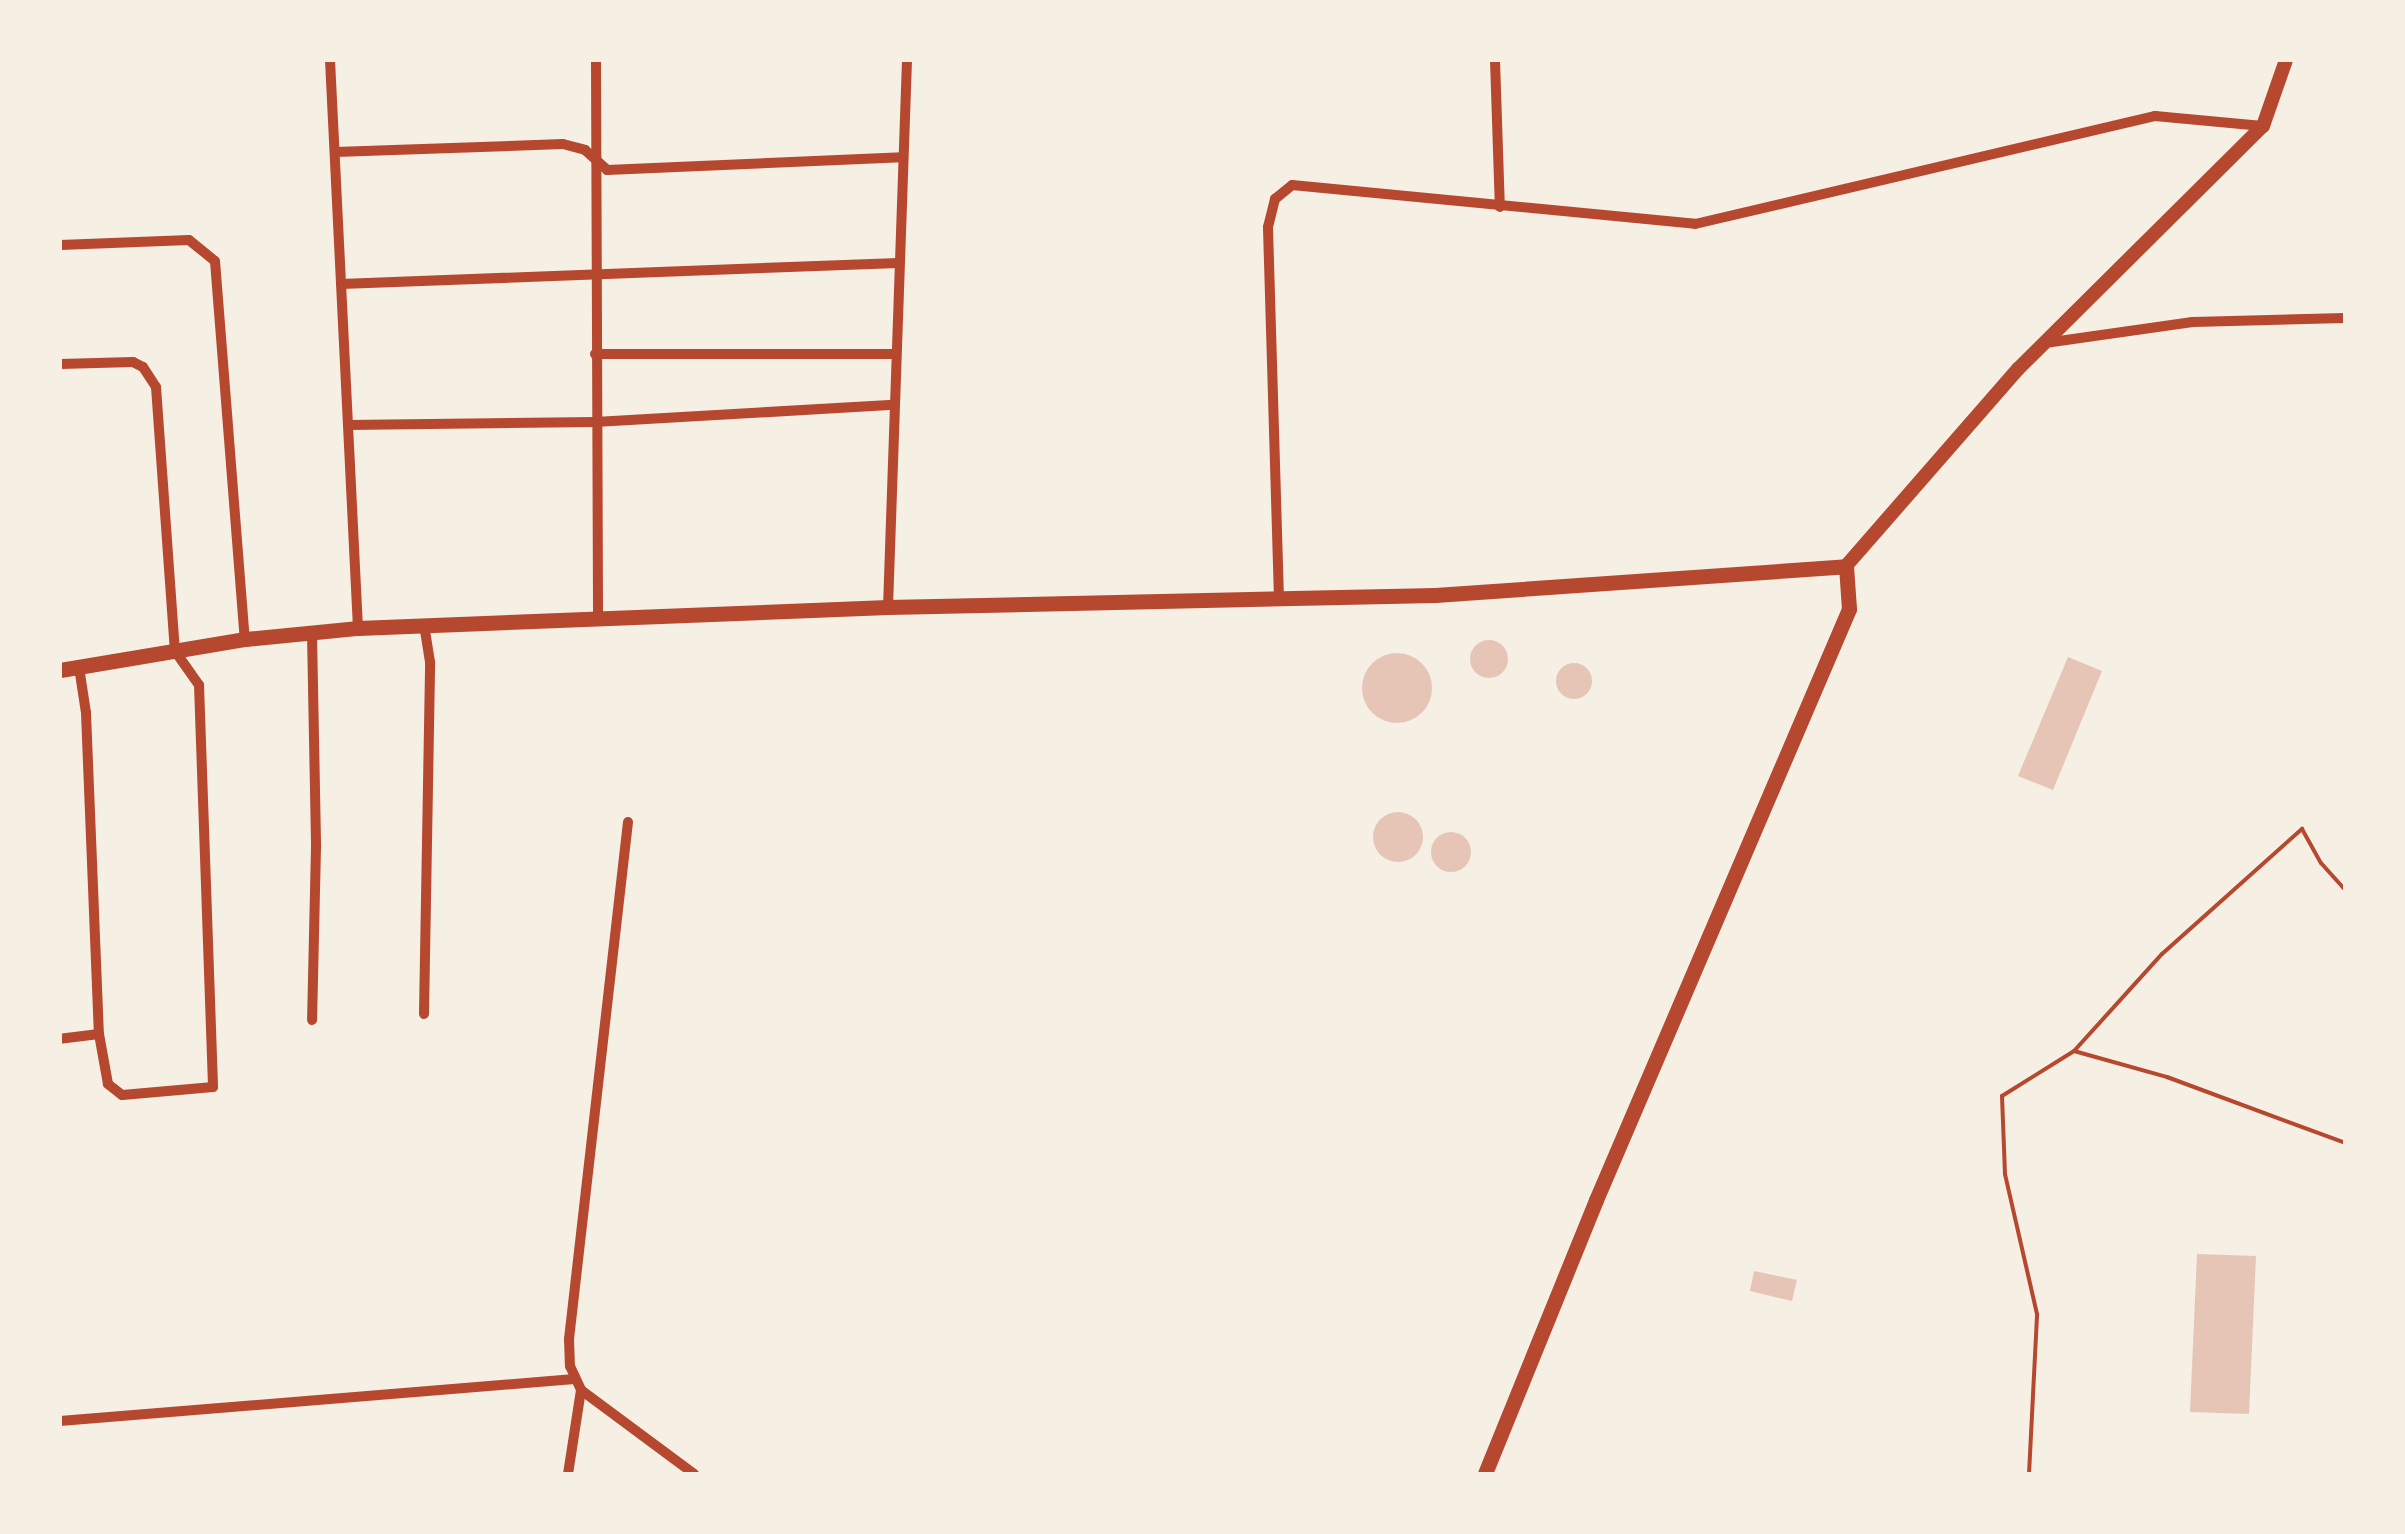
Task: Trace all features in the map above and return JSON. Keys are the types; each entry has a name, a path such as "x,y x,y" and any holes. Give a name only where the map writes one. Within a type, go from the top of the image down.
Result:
{"main road":[{"path":"60,670 245,639 358,628 888,607 1435,595 1846,566 2044,343 2263,126 2286,60"},
{"path":"1485,1474 1596,1200 1849,608 1846,566"}],"street":[{"path":"330,60 358,628"},
{"path":"596,60 598,618"},
{"path":"888,607 908,60"},
{"path":"1495,60 1500,207"},
{"path":"1279,598 1267,263 1269,210 1292,185 1305,183 1500,207 1695,224 1718,222 2155,116 2263,126"},
{"path":"335,152 563,144 585,150 594,163 606,170 902,157"},
{"path":"60,245 190,240 215,261 245,639"},
{"path":"341,284 898,263"},
{"path":"2044,343 2193,322 2345,318"},
{"path":"595,354 896,354"},
{"path":"60,364 133,362 142,366 156,387 175,651 199,685 212,1087 117,1093 108,1084 99,1034 86,713 80,667"},
{"path":"348,425 595,422 894,405"},
{"path":"424,626 430,662 424,1014"},
{"path":"312,634 316,847 312,1020"},
{"path":"628,822 569,1339 574,1380 581,1390 694,1474"},
{"path":"60,1039 99,1034"},
{"path":"60,1421 574,1380"},
{"path":"568,1474 581,1390"}],"path":[{"path":"2028,1474 2037,1314 2005,1174 2002,1096 2074,1051 2162,954 2302,830 2321,864 2345,890"},
{"path":"2074,1051 2167,1077 2345,1143"}],"building":[{"path":"1489,640 1502,646 1508,659 1502,672 1489,678 1476,672 1470,659 1476,646"},
{"path":"1397,653 1411,655 1422,663 1430,674 1430,702 1422,713 1411,721 1397,723 1383,721 1372,713 1364,702 1362,688 1364,674 1372,663 1383,655"},
{"path":"2068,657 2102,671 2053,790 2018,776"},
{"path":"1574,663 1587,668 1592,681 1587,694 1574,699 1561,694 1556,681 1561,668"},
{"path":"1398,812 1416,819 1423,837 1416,855 1398,862 1380,855 1373,837 1380,819"},
{"path":"1451,832 1465,838 1471,852 1465,866 1451,872 1437,866 1431,852 1437,838"},
{"path":"2197,1254 2256,1256 2249,1414 2190,1412"},
{"path":"1754,1271 1797,1280 1792,1301 1750,1291"}]}
